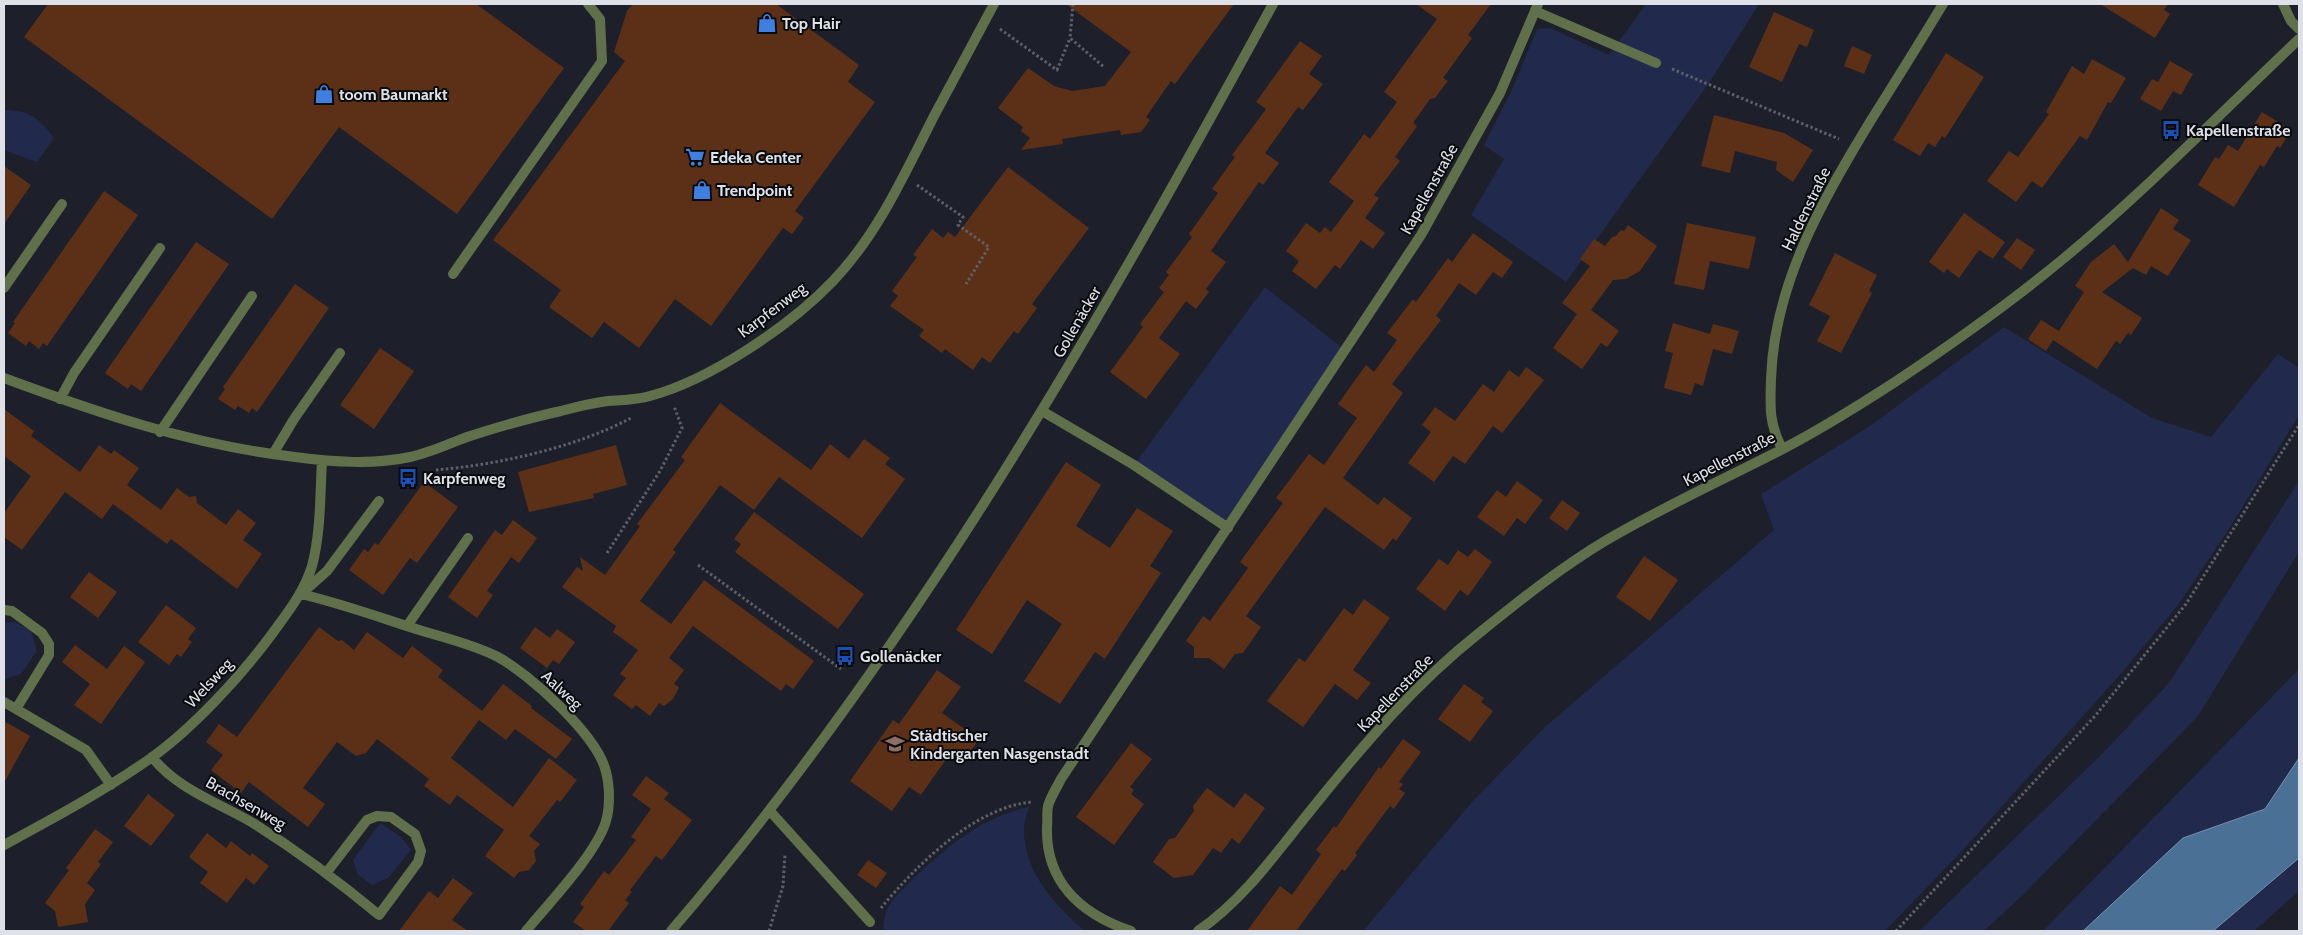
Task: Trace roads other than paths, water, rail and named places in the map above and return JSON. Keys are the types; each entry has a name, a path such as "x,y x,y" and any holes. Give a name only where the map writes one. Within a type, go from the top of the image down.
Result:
{"street":[{"path":"453,274 602,61 600,19 588,4"},
{"name":"Karpfenweg","path":"4,378 60,399 160,432 273,454 322,460 358,461 408,458 431,452 494,429 562,410 645,397 667,391 701,376 757,342 796,314 833,281 867,240 897,189 994,4"},
{"name":"Gollenäcker","path":"670,931 770,811 862,686 940,573 1042,411 1140,244 1273,4"},
{"name":"Haldenstraße","path":"1782,449 1773,433 1770,411 1772,359 1781,304 1799,254 1824,200 1943,4"},
{"path":"2283,4 2291,21 2299,29"},
{"path":"1536,7 1656,63"},
{"name":"Kapellenstraße","path":"1131,931 1108,923 1085,908 1068,892 1055,873 1047,839 1048,804 1061,779 1421,235 1500,93 1536,7"},
{"name":"Kapellenstraße","path":"1198,931 1219,917 1255,879 1343,770 1405,700 1474,636 1570,563 1608,540 1653,514 1782,449 1893,383 2062,260 2136,195 2299,39"},
{"path":"4,288 62,204"},
{"path":"60,399 74,372 160,248"},
{"path":"160,432 252,296"},
{"path":"273,454 294,419 340,353"},
{"path":"1042,411 1134,465 1228,528"},
{"name":"Welsweg","path":"4,844 111,785 152,757 200,715 264,644 301,594 312,566 318,528 322,460"},
{"path":"301,594 327,572 379,501"},
{"path":"407,626 468,538"},
{"name":"Aalweg","path":"301,594 407,626 496,656 516,669 556,703 593,746 606,772 608,804 606,820 598,840 526,931"},
{"path":"4,610 12,611 42,633 49,644 49,655 16,709"},
{"path":"4,702 86,750 111,785"},
{"name":"Brachsenweg","path":"152,757 161,768 183,785 240,816 327,872 379,915 418,862 421,851 415,834 391,817 378,816 367,820 327,872"},
{"path":"770,811 870,922"}],"place":[{"name":"Top Hair","path":"767,23"},
{"name":"toom Baumarkt","path":"324,94"},
{"name":"Kapellenstraße","path":"2171,130"},
{"name":"Edeka Center","path":"695,157"},
{"name":"Trendpoint","path":"702,190"},
{"name":"Karpfenweg","path":"408,478"},
{"name":"Gollenäcker","path":"845,656"},
{"name":"Städtischer Kindergarten Nasgenstadt","path":"895,744"}]}
